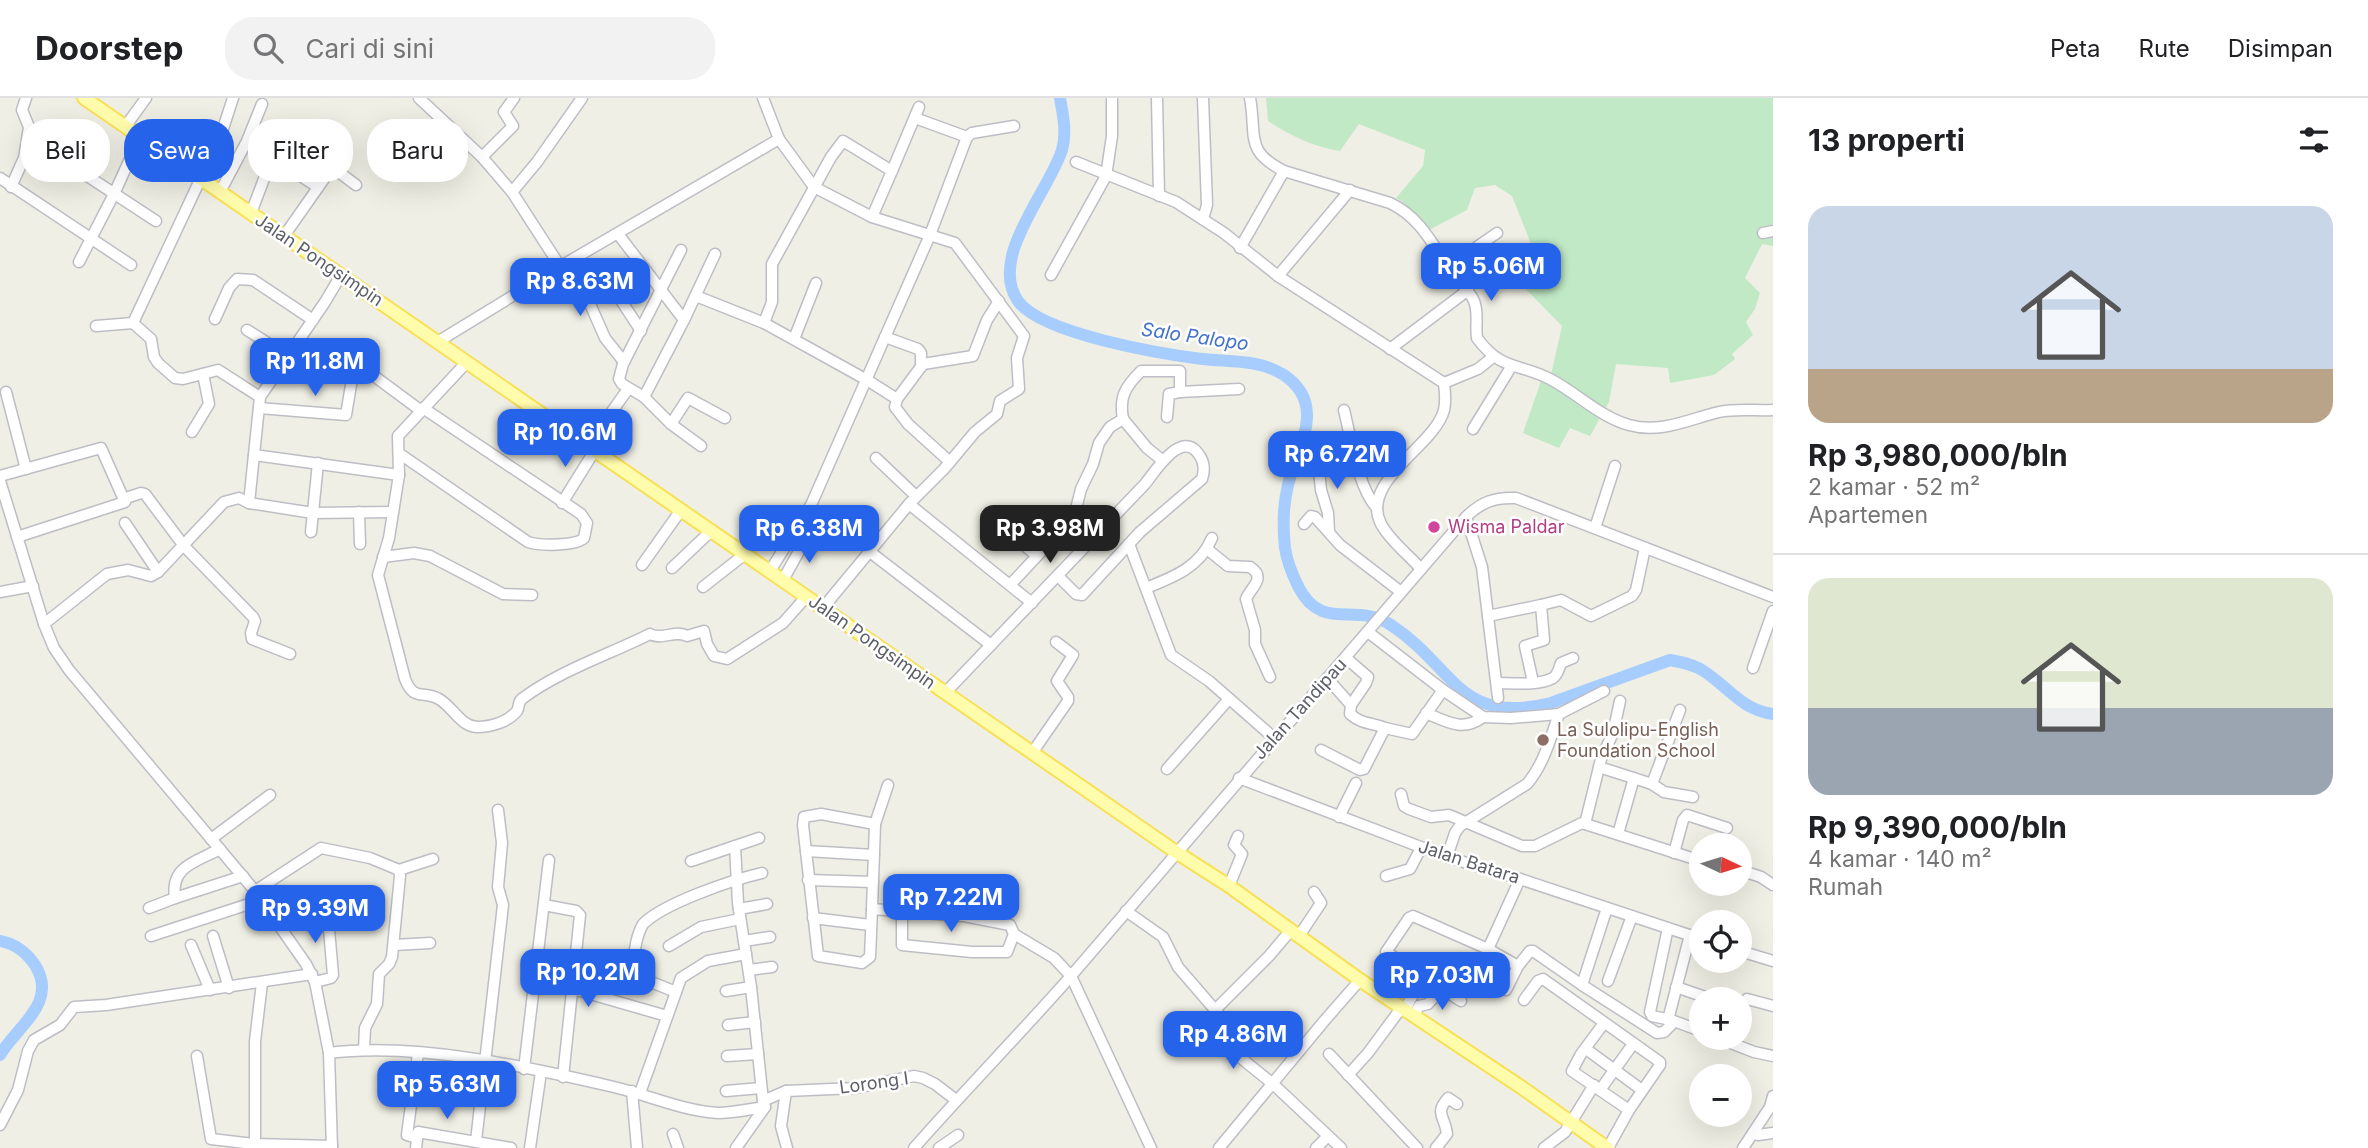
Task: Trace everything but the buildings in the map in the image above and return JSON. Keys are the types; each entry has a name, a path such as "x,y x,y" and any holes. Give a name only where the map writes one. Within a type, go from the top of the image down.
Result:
{"main road":[{"name":"Jalan Pongsimpin","path":"84,98 124,126"},
{"name":"Jalan Pongsimpin","path":"205,182 439,341 822,609 1229,886 1360,980 1608,1148"}],"street":[{"path":"11,187 24,158 29,127 22,110 26,98"},
{"path":"131,119 146,98"},
{"path":"226,119 233,98"},
{"path":"419,98 440,119"},
{"path":"482,157 513,126 504,112 514,98"},
{"path":"512,192 546,151 582,98"},
{"path":"763,98 779,139 814,187 872,217 949,240 958,246 1024,336 1017,358 1019,389 1000,401 997,414 975,432 950,463 912,500 822,609"},
{"path":"1051,275 1106,176 1112,136 1112,98"},
{"path":"1157,98 1159,196"},
{"path":"1203,98 1207,205 1203,219"},
{"path":"1250,98 1257,152 1268,163 1284,171 1350,190 1402,209 1423,228 1448,267 1468,290 1476,309 1476,337 1493,356 1511,367 1547,378 1604,414 1639,427 1670,426 1720,412 1773,410"},
{"path":"220,192 247,141 262,104"},
{"path":"872,217 919,107"},
{"path":"915,118 967,137"},
{"path":"770,571 808,511 930,236 967,137 972,133 1014,126"},
{"path":"439,341 559,267 779,139"},
{"path":"764,323 772,302 772,264 831,156 843,141 892,171"},
{"path":"468,145 482,157 512,192 559,267 567,288 589,303 601,332 624,362"},
{"path":"1076,162 1175,202 1203,219 1278,276 1444,383"},
{"path":"284,236 335,163 356,185"},
{"path":"1240,248 1284,171"},
{"path":"79,262 124,172"},
{"path":"0,178 131,265"},
{"path":"96,182 156,221"},
{"path":"133,323 197,182"},
{"path":"251,213 263,182"},
{"path":"310,182 318,187"},
{"path":"1278,276 1350,190"},
{"path":"1448,267 1497,233"},
{"path":"618,234 684,320"},
{"path":"681,250 624,362 619,379 701,446"},
{"path":"644,397 715,254"},
{"path":"598,265 641,331"},
{"path":"249,503 260,403 341,275"},
{"path":"215,319 229,288 237,279 253,280 313,320"},
{"path":"794,339 816,283"},
{"path":"589,303 611,285"},
{"path":"1390,349 1468,290"},
{"path":"696,296 764,323 897,399"},
{"path":"950,463 905,420 895,406 897,399 921,366 972,357 978,349 987,320 999,301"},
{"path":"96,326 133,323 150,338 155,359 169,374 180,379 221,371 260,403 346,415 354,367"},
{"path":"247,330 296,361 354,367 372,373 585,519 587,526 583,540 577,543 532,544 400,454"},
{"path":"886,337 918,349 921,352 921,366"},
{"path":"1444,383 1478,369 1493,356"},
{"path":"467,362 398,434 399,475 378,575 408,687 416,695 436,697 449,706 461,721 474,727 498,724 517,711 522,699 550,681 649,634 658,637 681,633 687,636 702,631 715,656 727,659 783,623 806,597"},
{"path":"1473,429 1511,367"},
{"path":"1162,460 1144,446 1123,419 1121,410 1124,390 1141,371 1180,371 1180,393"},
{"path":"192,432 209,404 202,374"},
{"path":"1377,508 1388,481 1438,423 1443,412 1444,383"},
{"path":"562,503 591,448 628,389"},
{"path":"1167,417 1169,394 1239,389"},
{"path":"6,393 26,469"},
{"path":"671,424 689,398 725,418"},
{"path":"1344,410 1359,469 1383,527 1421,569"},
{"path":"1011,584 1074,517 1081,489 1099,443 1110,427 1123,419"},
{"path":"945,693 1145,484 1162,460 1183,447 1192,448 1203,462 1203,478 1149,524 1081,596 1058,576"},
{"path":"17,537 124,504 101,448 0,478 17,537 44,624 54,648 69,670 243,876 313,978 329,1053 332,1147 211,1139 197,1056"},
{"path":"1317,451 1329,532"},
{"path":"254,455 399,475"},
{"path":"876,458 912,500 1032,603"},
{"path":"311,532 318,463"},
{"path":"1595,528 1615,466"},
{"path":"124,499 145,494 184,546 253,617 253,639 290,654"},
{"name":"Jalan Tandipau","path":"914,1148 1071,976 1239,778 1475,508 1502,497 1516,498 1773,597"},
{"path":"44,624 107,574 128,570 151,576 158,572 221,503 239,498 249,503 313,513 393,512"},
{"path":"642,565 681,510"},
{"path":"359,512 360,544"},
{"path":"988,515 1037,556"},
{"path":"1304,524 1313,516 1340,545 1401,592"},
{"path":"1466,517 1482,567 1499,698"},
{"path":"125,523 158,572"},
{"path":"672,568 711,531"},
{"path":"783,580 808,536"},
{"path":"1146,588 1182,574 1207,550 1212,538"},
{"path":"1129,544 1171,655 1209,681 1274,738"},
{"path":"1489,616 1561,600 1591,616 1632,596 1636,590 1645,548"},
{"path":"1207,550 1225,565 1250,567 1258,576 1257,584 1247,595 1246,604 1255,629 1255,644 1270,677"},
{"path":"870,552 990,645"},
{"path":"383,557 414,553 430,556 503,594 532,595"},
{"path":"703,587 745,554"},
{"path":"0,592 33,586"},
{"path":"1533,682 1525,646 1544,640 1541,605"},
{"path":"1753,668 1773,611"},
{"path":"1369,629 1443,690 1483,717 1511,718 1559,714 1604,691"},
{"path":"1032,753 1068,701 1068,696 1057,681 1073,656 1056,642"},
{"path":"1346,658 1368,677 1351,705 1350,714 1359,722 1410,735 1443,690"},
{"path":"1497,683 1533,682 1554,677 1561,663 1573,658"},
{"path":"1327,678 1351,705"},
{"path":"1167,769 1229,699"},
{"path":"1585,824 1599,767 1614,733 1620,701"},
{"path":"1652,784 1680,710"},
{"path":"1426,713 1460,726 1483,717"},
{"path":"1447,857 1455,833 1466,822 1527,784 1541,763 1559,714"},
{"path":"1321,750 1363,770 1385,728"},
{"path":"1599,767 1652,784 1664,792 1693,797"},
{"name":"Jalan Batara","path":"1239,778 1421,848 1689,935"},
{"path":"1618,834 1634,778"},
{"path":"1339,817 1356,783"},
{"path":"875,824 821,814 804,817 808,880 818,956 862,963 870,957 875,824 888,785"},
{"path":"1401,794 1404,806 1409,810 1435,818 1449,815 1529,847 1560,835 1576,824 1585,824 1689,857"},
{"path":"211,839 270,795"},
{"path":"476,1141 503,905 498,887 502,844 498,810"},
{"path":"1674,853 1683,820 1687,815 1727,828"},
{"path":"1229,886 1242,854 1234,845 1238,836"},
{"path":"691,861 759,838"},
{"path":"735,846 739,914 749,970 764,1104 736,1148"},
{"path":"151,936 258,896 320,848 370,858 399,870 432,859"},
{"path":"1385,876 1410,869 1421,848"},
{"path":"175,898 173,883 179,873 220,849"},
{"path":"806,851 874,855"},
{"path":"524,1069 549,860"},
{"path":"364,1050 365,1028 377,1004 379,974 390,962 394,945 399,870"},
{"path":"676,992 636,976 634,964 640,928 647,919 684,901 737,878 762,873"},
{"path":"1752,874 1773,885"},
{"path":"149,908 243,876"},
{"path":"1488,949 1520,878"},
{"path":"808,880 873,882"},
{"path":"1216,1009 1295,933 1321,903 1314,892"},
{"path":"669,946 706,925 767,904"},
{"path":"544,905 576,911 580,915 564,1077"},
{"path":"1583,985 1607,908"},
{"path":"872,909 964,916 1010,925 1014,934 1054,958 1071,976 1151,1148"},
{"path":"902,911 902,945 972,952 1007,952 1014,934"},
{"path":"1126,911 1163,937 1178,967 1235,1033 1235,1052 1341,1148"},
{"path":"1461,1001 1386,952 1411,916 1488,949 1518,966"},
{"path":"1608,981 1632,916"},
{"path":"0,1125 18,1090 28,1051 34,1040 60,1025 74,1007 262,983 331,978 333,975 328,918"},
{"path":"813,918 870,925"},
{"path":"1668,928 1650,1012 1652,1016 1689,1027"},
{"path":"213,936 229,988"},
{"path":"744,941 770,937"},
{"path":"1673,1021 1670,1010 1689,939"},
{"path":"394,945 430,943"},
{"path":"191,945 210,990"},
{"path":"1506,990 1518,966 1530,951 1533,951 1657,1033 1664,1032 1673,1021"},
{"path":"637,1148 636,1092 682,977 708,961 746,954"},
{"path":"1752,955 1773,961"},
{"path":"749,970 772,967"},
{"path":"1348,1075 1407,1010 1413,995 1405,990 1417,972"},
{"path":"1524,1000 1541,979 1660,1063 1608,1148"},
{"path":"1223,1147 1360,980"},
{"path":"255,1144 255,1041 262,983"},
{"path":"1676,987 1689,991"},
{"path":"726,991 751,988"},
{"path":"1407,1010 1428,1004 1442,988"},
{"path":"573,989 667,1016"},
{"path":"1752,1001 1773,1006"},
{"path":"728,1025 755,1022"},
{"path":"1604,1023 1572,1071 1629,1110"},
{"path":"1544,1148 1565,1132 1633,1044"},
{"path":"1586,1049 1642,1090"},
{"path":"329,1053 364,1050 418,1053 484,1062 636,1092 716,1113 764,1104 786,1091"},
{"path":"1750,1050 1773,1056"},
{"path":"417,1143 407,1135 418,1053"},
{"path":"1329,1054 1416,1148"},
{"path":"727,1056 758,1055"},
{"path":"530,1148 541,1072"},
{"name":"Lorong I","path":"786,1091 856,1088 914,1076 935,1084 956,1100"},
{"path":"726,1091 761,1088"},
{"path":"786,1091 781,1123 787,1148"},
{"path":"1742,1148 1770,1107 1773,1096"},
{"path":"1436,1148 1447,1134 1446,1124 1440,1115 1441,1108 1448,1098 1457,1104"},
{"path":"417,1143 418,1132 511,1148"},
{"path":"1753,1133 1773,1133"},
{"path":"673,1134 678,1148"},
{"path":"939,1148 958,1135"},
{"path":"1316,1148 1328,1136"}],"green space":[{"path":"1266,98 1773,98 1773,246 1762,244 1745,278 1760,293 1755,309 1746,322 1753,335 1732,354 1735,359 1714,375 1670,383 1668,368 1616,364 1609,402 1590,436 1570,428 1559,448 1523,433 1541,381 1551,375 1562,326 1509,272 1531,244 1512,196 1495,185 1475,188 1467,210 1429,230 1396,198 1423,166 1425,150 1359,124 1340,151 1311,144 1268,121"}],"waterway":[{"name":"Salo Palopo","path":"1060,98 1064,131 1062,150 1023,226 1010,265 1011,284 1018,301 1031,313 1076,333 1160,352 1265,366 1284,375 1297,387 1307,413 1306,427 1286,493 1284,533 1290,569 1308,602 1329,613 1365,615 1391,625 1412,641 1460,688 1476,700 1496,706 1520,708 1551,703 1670,660 1698,668 1743,703 1773,714"},
{"path":"0,941 16,946 32,960 41,979 42,991 32,1014 0,1055"}],"place":[{"name":"Wisma Paldar","path":"1434,527"},
{"name":"La Sulolipu-English Foundation School","path":"1543,740"}]}
